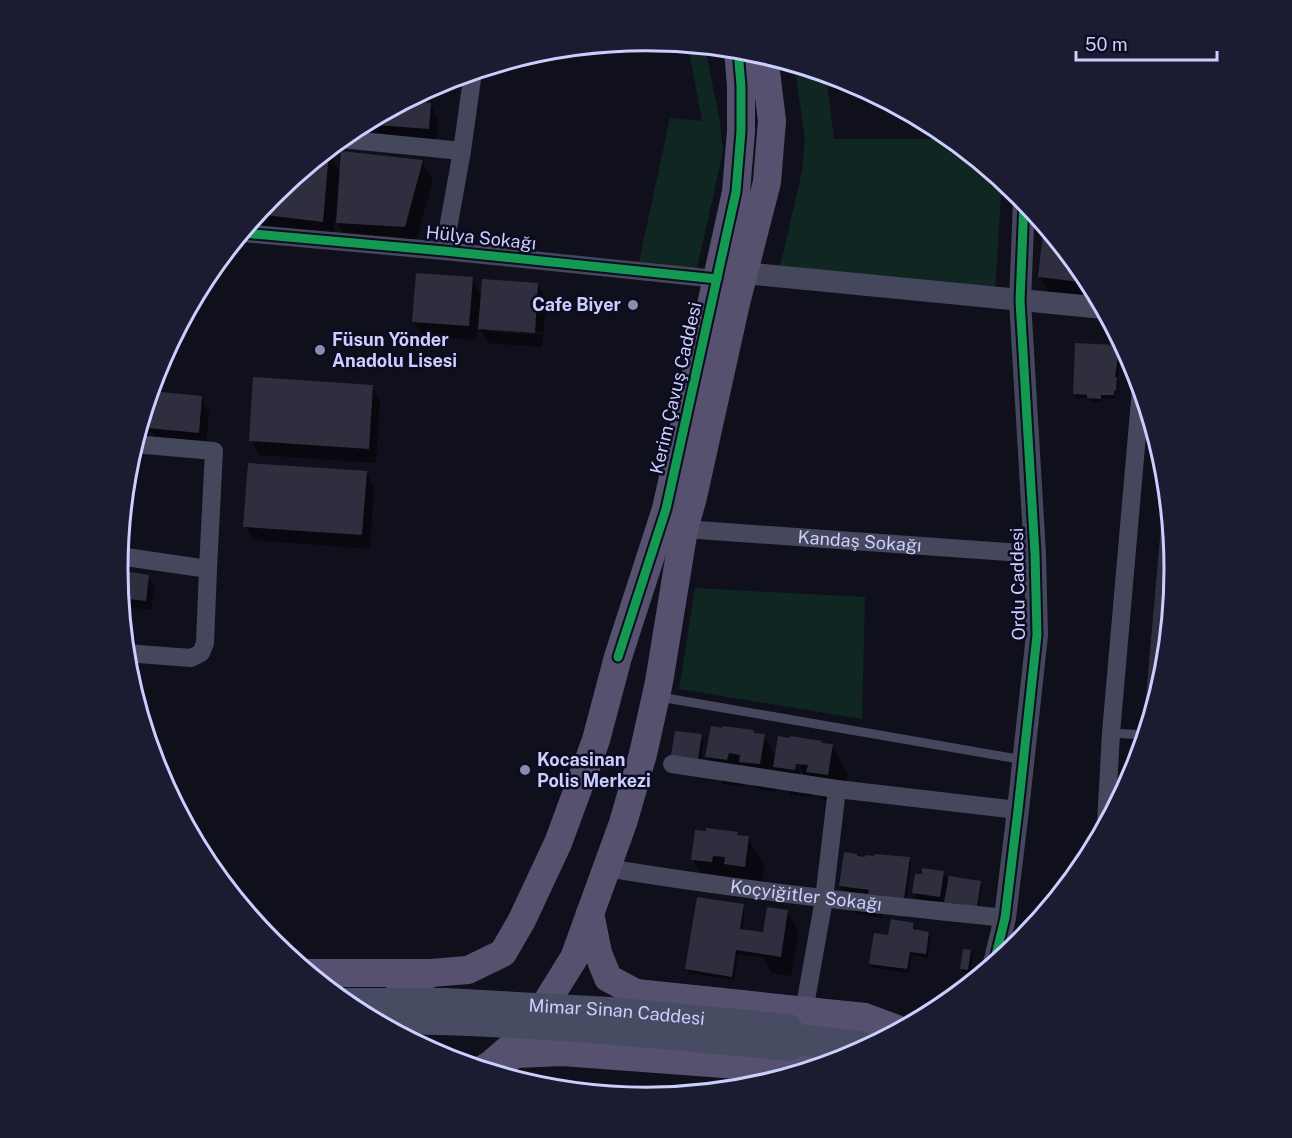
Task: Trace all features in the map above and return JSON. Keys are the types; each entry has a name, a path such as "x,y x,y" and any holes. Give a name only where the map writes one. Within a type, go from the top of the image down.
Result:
{"main road":[{"name":"Kerim Çavuş Caddesi","path":"489,1063 528,1032 574,958 623,823 643,754 657,689 684,529 693,497 730,276 741,131 739,60"},
{"name":"Kerim Çavuş Caddesi","path":"386,1018 399,993 431,974 468,970 503,953 522,920 558,843 596,740 618,657 666,509 730,276 767,182 772,121 765,65"},
{"path":"618,657 630,652 644,653 651,658 657,689"},
{"path":"590,913 598,953 608,978 636,993 797,1039"},
{"path":"323,973 431,974"},
{"name":"Mimar Sinan Caddesi","path":"360,1001 446,1001 610,1010 797,1039 836,1051"},
{"path":"492,1064 517,1054 797,1039 865,1017 890,1026"},
{"name":"Mimar Sinan Caddesi","path":"391,1020 797,1039 869,1037"}],"street":[{"path":"444,251 472,81"},
{"path":"355,140 462,151"},
{"name":"Ordu Caddesi","path":"997,949 1005,918 1037,635 1035,554 1020,301 1023,215"},
{"name":"Hülya Sokağı","path":"252,233 730,276"},
{"path":"730,276 1093,307"},
{"path":"1107,805 1111,733 1139,410"},
{"path":"135,654 192,658 201,653 205,643 214,451 144,445"},
{"name":"Kandaş Sokağı","path":"684,529 1035,554"},
{"path":"128,557 208,569"},
{"path":"672,764 837,789 1018,810"},
{"path":"797,1039 824,899 837,789"},
{"name":"Koçyiğitler Sokağı","path":"607,868 824,899 1005,918"}],"lane":[{"path":"657,689 1024,760"},
{"path":"1111,733 1137,735"}],"green space":[{"path":"689,53 707,54 723,151 697,269 639,262 670,118 702,121"},
{"path":"795,73 827,83 834,139 935,139 961,158 1001,193 995,290 780,267 802,171 805,138"},
{"path":"695,588 865,597 862,719 679,689"}],"building":[{"path":"421,102 431,103 429,129 379,125"},
{"path":"341,151 423,160 405,227 336,223"},
{"path":"328,160 323,222 268,215 304,180"},
{"path":"1043,236 1077,282 1038,277"},
{"path":"416,273 473,277 469,326 412,322"},
{"path":"482,279 538,283 535,333 478,329"},
{"path":"1075,343 1113,345 1118,356 1114,395 1101,395 1101,399 1073,394"},
{"path":"253,377 373,385 369,449 249,441"},
{"path":"159,392 202,396 199,433 148,428"},
{"path":"248,463 367,471 362,535 243,527"},
{"path":"1162,519 1163,603 1160,637 1145,706"},
{"path":"128,572 149,575 146,601 129,599"},
{"path":"711,726 754,730 754,733 765,734 760,764 739,762 740,755 729,753 727,760 705,757"},
{"path":"675,731 702,734 698,759 671,755"},
{"path":"778,736 833,744 828,775 806,772 808,765 796,764 795,770 773,767"},
{"path":"706,828 738,832 737,835 749,836 745,867 724,864 725,857 713,856 712,862 691,860 695,830 706,831"},
{"path":"844,852 865,857 865,855 874,856 874,854 910,857 904,899 868,894 869,890 839,886"},
{"path":"922,868 944,871 940,897 912,893 915,874 922,874"},
{"path":"949,876 981,881 977,907 944,902"},
{"path":"697,897 744,904 740,929 763,932 767,907 788,910 781,957 736,950 732,977 685,969"},
{"path":"891,919 914,923 913,929 929,932 926,954 910,952 907,969 869,964 874,933 888,935"},
{"path":"963,949 971,950 968,970 960,969"}],"cycle path":[{"path":"618,657 666,509 736,192 741,131 739,60"},
{"path":"997,949 1005,918 1037,635 1035,554 1020,301 1023,215"},
{"path":"251,234 717,279"}],"place":[{"name":"Cafe Biyer","path":"633,305"},
{"name":"Füsun Yönder Anadolu Lisesi","path":"320,350"},
{"name":"Kocasinan Polis Merkezi","path":"525,770"}]}
